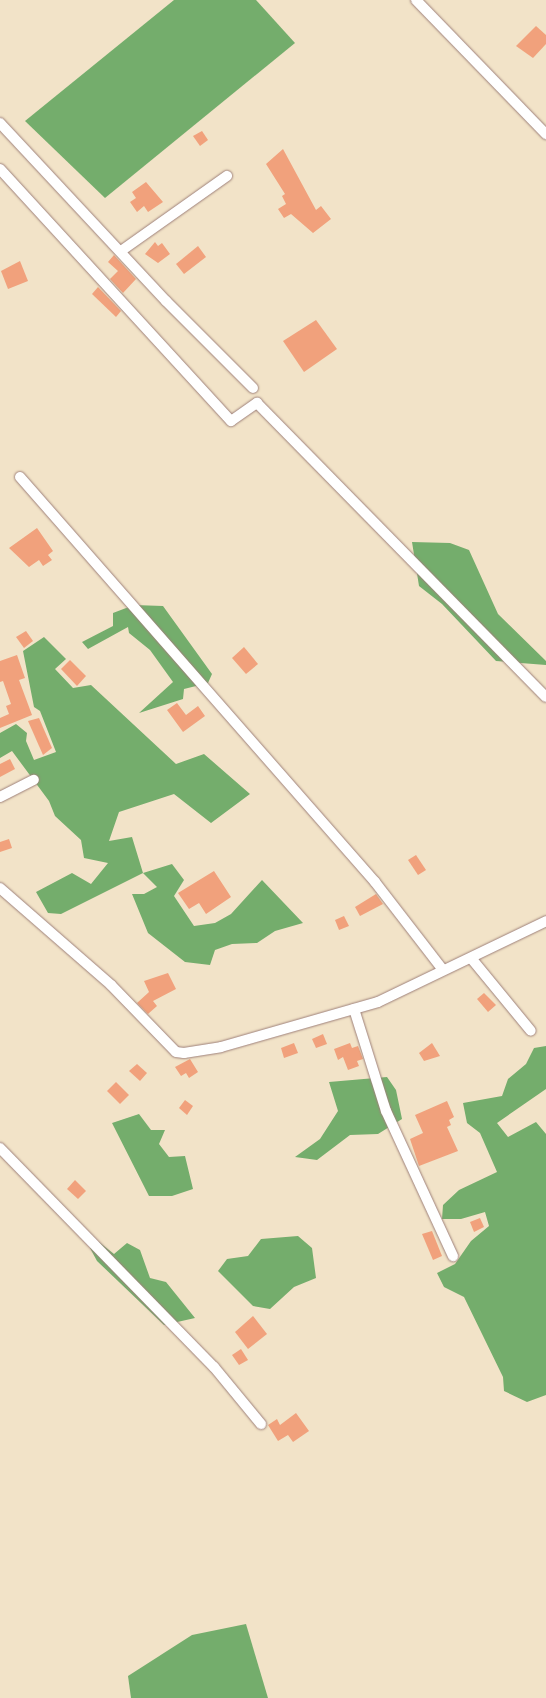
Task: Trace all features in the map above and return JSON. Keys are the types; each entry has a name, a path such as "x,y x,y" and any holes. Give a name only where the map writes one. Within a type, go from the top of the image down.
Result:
{"street":[{"path":"418,1 546,134"},
{"path":"0,124 121,251 166,301 253,388"},
{"path":"0,169 231,421 257,403 546,697"},
{"path":"121,251 227,176"},
{"path":"20,477 375,882 443,970"},
{"path":"0,797 34,780"},
{"path":"0,888 110,985 176,1052 221,1047 378,1002 546,922"},
{"path":"471,958 531,1031"},
{"path":"354,1009 386,1111 453,1256"},
{"path":"0,1148 214,1367 260,1424"}],"green space":[{"path":"174,0 256,0 295,43 105,198 25,121"},
{"path":"412,542 450,543 469,550 498,614 546,661 546,665 496,661 442,604 419,586"},
{"path":"134,605 163,606 212,674 208,683 184,689 183,699 139,713 173,682 150,650 129,633 128,627 88,649 82,642 113,626 113,613"},
{"path":"44,637 66,659 55,669 73,688 91,685 176,764 204,754 250,794 211,823 174,794 119,812 109,841 132,837 143,873 61,914 48,913 36,892 72,873 91,884 108,863 84,858 81,840 55,816 49,801 12,751 0,758 0,733 16,724 27,733 26,741 34,760 56,752 40,711 34,707 23,651"},
{"path":"172,864 184,880 174,896 194,926 215,923 231,914 262,880 303,923 275,931 257,943 232,944 215,950 210,965 185,962 148,933 132,894 144,894 157,887 143,873"},
{"path":"546,1046 546,1089 497,1123 508,1137 536,1122 546,1134 546,1395 527,1402 504,1391 503,1377 464,1297 444,1287 437,1273 455,1264 471,1241 489,1226 485,1212 461,1219 442,1219 443,1205 459,1190 497,1172 480,1133 467,1123 463,1103 502,1096 508,1079 526,1064 534,1048"},
{"path":"387,1077 396,1090 402,1119 378,1134 350,1135 317,1160 295,1157 320,1139 338,1111 329,1082"},
{"path":"139,1114 151,1130 165,1130 159,1144 169,1157 185,1156 193,1189 172,1196 149,1196 112,1123"},
{"path":"298,1236 312,1248 316,1278 294,1287 270,1309 253,1306 218,1271 227,1259 248,1256 261,1239"},
{"path":"99,1242 114,1254 127,1243 140,1250 150,1278 166,1282 195,1318 164,1325 97,1261 90,1248"},
{"path":"246,1624 268,1698 131,1698 128,1676 192,1635"}],"building":[{"path":"536,26 546,35 546,44 533,58 516,46"},
{"path":"202,131 208,140 200,146 193,136"},
{"path":"283,149 316,210 321,206 331,219 313,233 291,214 284,218 278,209 286,204 282,196 285,194 266,164"},
{"path":"146,182 163,202 148,212 144,206 137,212 130,202 136,198 132,192"},
{"path":"155,242 158,246 162,243 170,254 158,263 145,254"},
{"path":"198,246 206,257 184,274 176,264"},
{"path":"114,255 136,279 123,293 110,279 118,271 108,262"},
{"path":"20,261 28,281 8,289 1,271"},
{"path":"98,287 121,311 116,317 92,294"},
{"path":"316,320 337,349 304,372 283,341"},
{"path":"37,528 53,551 48,555 52,560 43,566 39,560 29,567 9,548"},
{"path":"26,631 33,641 24,648 16,637"},
{"path":"244,647 258,664 246,674 232,658"},
{"path":"17,655 25,678 19,680 32,715 0,728 0,718 9,714 6,706 11,704 3,681 0,682 0,661"},
{"path":"70,660 86,676 77,686 61,669"},
{"path":"177,703 186,715 198,706 205,716 183,732 167,710"},
{"path":"39,718 52,748 43,755 28,721"},
{"path":"10,759 15,769 0,777 0,764"},
{"path":"9,839 12,848 0,852 0,842"},
{"path":"416,855 426,870 418,875 408,860"},
{"path":"214,871 231,897 206,914 199,903 189,909 178,893"},
{"path":"376,894 383,904 360,916 355,907"},
{"path":"344,916 349,926 339,930 335,920"},
{"path":"168,973 176,989 153,1001 157,1006 148,1014 137,1003 149,992 144,981"},
{"path":"484,993 496,1005 488,1012 477,999"},
{"path":"323,1034 327,1044 316,1048 312,1039"},
{"path":"294,1043 298,1053 284,1058 281,1048"},
{"path":"350,1043 352,1048 358,1046 363,1059 357,1061 359,1066 348,1070 343,1057 338,1060 334,1049"},
{"path":"432,1043 440,1056 424,1061 419,1053"},
{"path":"190,1059 198,1072 189,1078 186,1073 181,1076 175,1067"},
{"path":"137,1064 147,1073 140,1081 129,1071"},
{"path":"116,1082 129,1095 120,1104 107,1091"},
{"path":"185,1100 193,1106 187,1115 179,1108"},
{"path":"447,1101 454,1117 449,1120 451,1125 447,1127 458,1151 419,1166 410,1139 423,1133 415,1115"},
{"path":"75,1180 86,1191 78,1199 67,1189"},
{"path":"480,1218 484,1227 474,1232 470,1222"},
{"path":"432,1231 442,1256 433,1260 422,1234"},
{"path":"253,1316 267,1334 248,1349 235,1332"},
{"path":"241,1349 248,1360 239,1365 232,1355"},
{"path":"296,1413 309,1431 293,1442 288,1435 278,1441 268,1425 277,1419 280,1425"}]}
